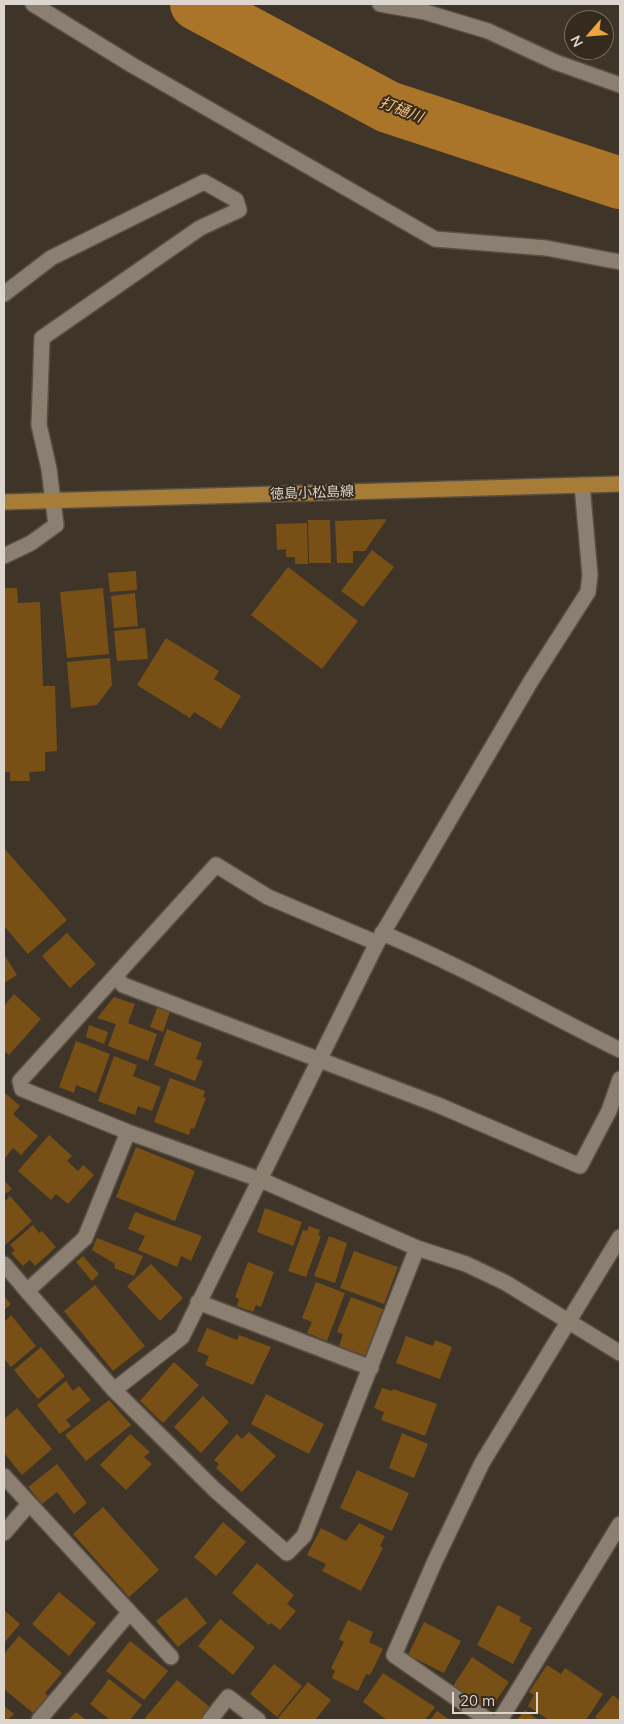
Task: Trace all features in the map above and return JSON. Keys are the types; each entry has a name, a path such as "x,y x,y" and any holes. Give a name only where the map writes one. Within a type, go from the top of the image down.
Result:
{"main road":[{"name":"徳島小松島線","path":"4,502 620,484"}],"street":[{"path":"33,4 132,65 435,238 546,248 620,262"},
{"path":"380,4 425,12 488,32 555,62 620,85"},
{"path":"4,294 51,258 204,182 236,200 239,210 200,228 42,338 39,425 56,525 31,543 4,556"},
{"path":"114,1390 182,1337 261,1180 318,1058 379,938 531,681 588,592 590,576 582,485"},
{"path":"620,1050 498,989 436,955 379,938 268,897 216,865 20,1081 22,1089 128,1132 261,1180 417,1248 466,1264 506,1283 620,1352"},
{"path":"115,976 122,985 438,1105 580,1166 615,1114 620,1079"},
{"path":"26,1291 85,1238 128,1132"},
{"path":"488,1720 394,1654 435,1561 482,1463 570,1322 620,1237"},
{"path":"4,1264 114,1390 215,1490 287,1553 304,1536 417,1248"},
{"path":"198,1302 371,1368"},
{"path":"4,1476 171,1657"},
{"path":"4,1533 29,1504"},
{"path":"500,1720 620,1524"},
{"path":"39,1720 129,1613"},
{"path":"210,1720 228,1697 258,1720"}],"building":[{"path":"387,519 365,551 353,551 353,563 337,563 335,521"},
{"path":"308,520 330,520 331,563 309,563"},
{"path":"307,523 308,564 295,564 295,557 286,557 286,549 277,550 276,524"},
{"path":"372,550 394,567 363,607 341,591"},
{"path":"288,567 358,621 322,669 251,615"},
{"path":"136,571 137,590 110,592 108,573"},
{"path":"4,588 17,588 18,603 40,602 43,686 55,686 57,751 45,752 45,771 29,772 30,781 10,781 10,772 4,772"},
{"path":"103,588 109,654 67,658 60,592"},
{"path":"135,593 138,626 114,628 111,596"},
{"path":"145,628 148,659 117,661 114,631"},
{"path":"166,638 219,671 214,679 241,696 221,729 194,712 190,718 137,685"},
{"path":"110,658 112,685 97,705 71,708 67,662"},
{"path":"4,848 67,920 28,954 4,926"},
{"path":"67,933 96,964 70,988 42,956"},
{"path":"4,954 17,975 4,983"},
{"path":"14,994 41,1019 9,1055 4,1051 4,1006"},
{"path":"114,997 135,1004 128,1023 157,1034 148,1061 108,1046 116,1024 97,1018"},
{"path":"157,1008 170,1012 163,1032 150,1027"},
{"path":"89,1025 108,1032 104,1044 86,1037"},
{"path":"167,1029 202,1043 196,1059 203,1061 195,1081 154,1065"},
{"path":"76,1041 110,1054 96,1093 76,1085 74,1093 59,1087"},
{"path":"114,1056 137,1065 133,1076 161,1087 152,1111 138,1106 135,1115 98,1101"},
{"path":"170,1078 205,1091 203,1097 206,1098 194,1129 191,1128 189,1135 154,1122"},
{"path":"5,1093 20,1106 13,1114 38,1136 21,1155 13,1148 4,1159"},
{"path":"49,1135 72,1156 67,1161 78,1171 83,1165 94,1175 68,1204 56,1194 51,1200 18,1171"},
{"path":"136,1147 195,1171 175,1221 116,1197"},
{"path":"4,1180 12,1189 4,1195"},
{"path":"10,1196 32,1221 4,1246 4,1202"},
{"path":"265,1208 302,1222 293,1246 257,1232"},
{"path":"135,1212 202,1236 191,1261 181,1256 177,1267 138,1250 145,1236 128,1229"},
{"path":"33,1225 39,1233 42,1231 56,1247 35,1266 30,1260 23,1266 11,1253 15,1250 10,1245"},
{"path":"309,1226 320,1230 318,1235 321,1236 306,1277 288,1271 303,1230 307,1231"},
{"path":"329,1236 347,1243 335,1283 314,1276"},
{"path":"97,1238 143,1256 134,1276 114,1268 115,1264 92,1250"},
{"path":"354,1251 398,1267 384,1304 340,1288"},
{"path":"83,1256 99,1274 92,1281 76,1262"},
{"path":"248,1262 274,1272 261,1307 256,1305 253,1312 237,1306 239,1299 235,1297"},
{"path":"151,1264 183,1298 160,1321 127,1286"},
{"path":"316,1282 345,1293 327,1341 307,1333 312,1322 302,1318"},
{"path":"95,1285 145,1346 113,1371 64,1311"},
{"path":"4,1296 11,1304 4,1310"},
{"path":"351,1297 383,1309 365,1356 339,1346 343,1334 337,1332"},
{"path":"11,1315 36,1346 11,1367 4,1359 4,1322"},
{"path":"207,1328 237,1340 239,1335 271,1347 253,1385 205,1365 209,1356 197,1351"},
{"path":"406,1336 433,1346 435,1340 452,1347 440,1379 396,1363"},
{"path":"41,1347 65,1376 38,1399 14,1370"},
{"path":"174,1362 199,1385 163,1423 140,1401"},
{"path":"66,1381 73,1391 79,1386 91,1400 66,1420 71,1426 60,1434 37,1405"},
{"path":"382,1388 392,1391 393,1389 437,1404 425,1436 381,1420 384,1412 374,1408"},
{"path":"266,1394 324,1424 309,1454 251,1424"},
{"path":"203,1396 229,1422 201,1453 174,1427"},
{"path":"109,1400 131,1425 86,1461 65,1435"},
{"path":"17,1408 52,1449 22,1475 4,1453 4,1419"},
{"path":"249,1432 276,1456 242,1492 216,1468 219,1464 214,1460 237,1434 242,1439"},
{"path":"402,1433 428,1444 414,1478 389,1468"},
{"path":"130,1434 150,1452 144,1457 152,1464 126,1490 100,1465"},
{"path":"57,1464 87,1503 74,1514 57,1492 42,1504 28,1487"},
{"path":"357,1470 409,1493 392,1531 340,1508"},
{"path":"103,1507 159,1570 129,1597 73,1534"},
{"path":"223,1522 246,1542 216,1576 194,1557"},
{"path":"359,1523 385,1536 380,1546 383,1548 361,1591 322,1571 326,1564 307,1555 321,1528 346,1541"},
{"path":"257,1563 294,1595 287,1604 296,1611 280,1630 271,1623 269,1625 232,1593"},
{"path":"59,1592 96,1623 69,1656 32,1624"},
{"path":"186,1597 207,1623 178,1647 156,1621"},
{"path":"498,1605 521,1617 519,1621 532,1628 513,1664 477,1645"},
{"path":"4,1610 20,1624 4,1643"},
{"path":"220,1619 255,1647 233,1675 198,1646"},
{"path":"348,1620 373,1632 369,1642 383,1649 370,1675 366,1674 358,1691 332,1678 335,1671 331,1668 344,1642 339,1639"},
{"path":"424,1622 461,1641 444,1673 408,1655"},
{"path":"19,1636 62,1673 45,1693 48,1696 33,1713 4,1689 4,1654"},
{"path":"130,1641 168,1671 144,1700 106,1671"},
{"path":"472,1657 509,1682 493,1705 485,1699 481,1705 453,1686"},
{"path":"274,1664 302,1686 277,1717 250,1694"},
{"path":"547,1665 561,1674 565,1668 603,1694 586,1720 549,1720 528,1706 534,1695 529,1692"},
{"path":"383,1673 435,1707 425,1720 387,1720 363,1702"},
{"path":"109,1679 142,1705 130,1720 110,1720 90,1704"},
{"path":"177,1680 211,1708 201,1720 147,1720 145,1718"},
{"path":"308,1682 331,1700 315,1720 281,1720 278,1718"},
{"path":"613,1695 620,1701 620,1720 599,1720 595,1717"},
{"path":"4,1706 14,1714 8,1720 4,1720"},
{"path":"525,1710 538,1720 517,1720"},
{"path":"437,1711 450,1720 430,1720"},
{"path":"76,1712 86,1720 68,1720"}],"waterway":[{"name":"打樋川","path":"196,4 388,107 620,183"}]}
